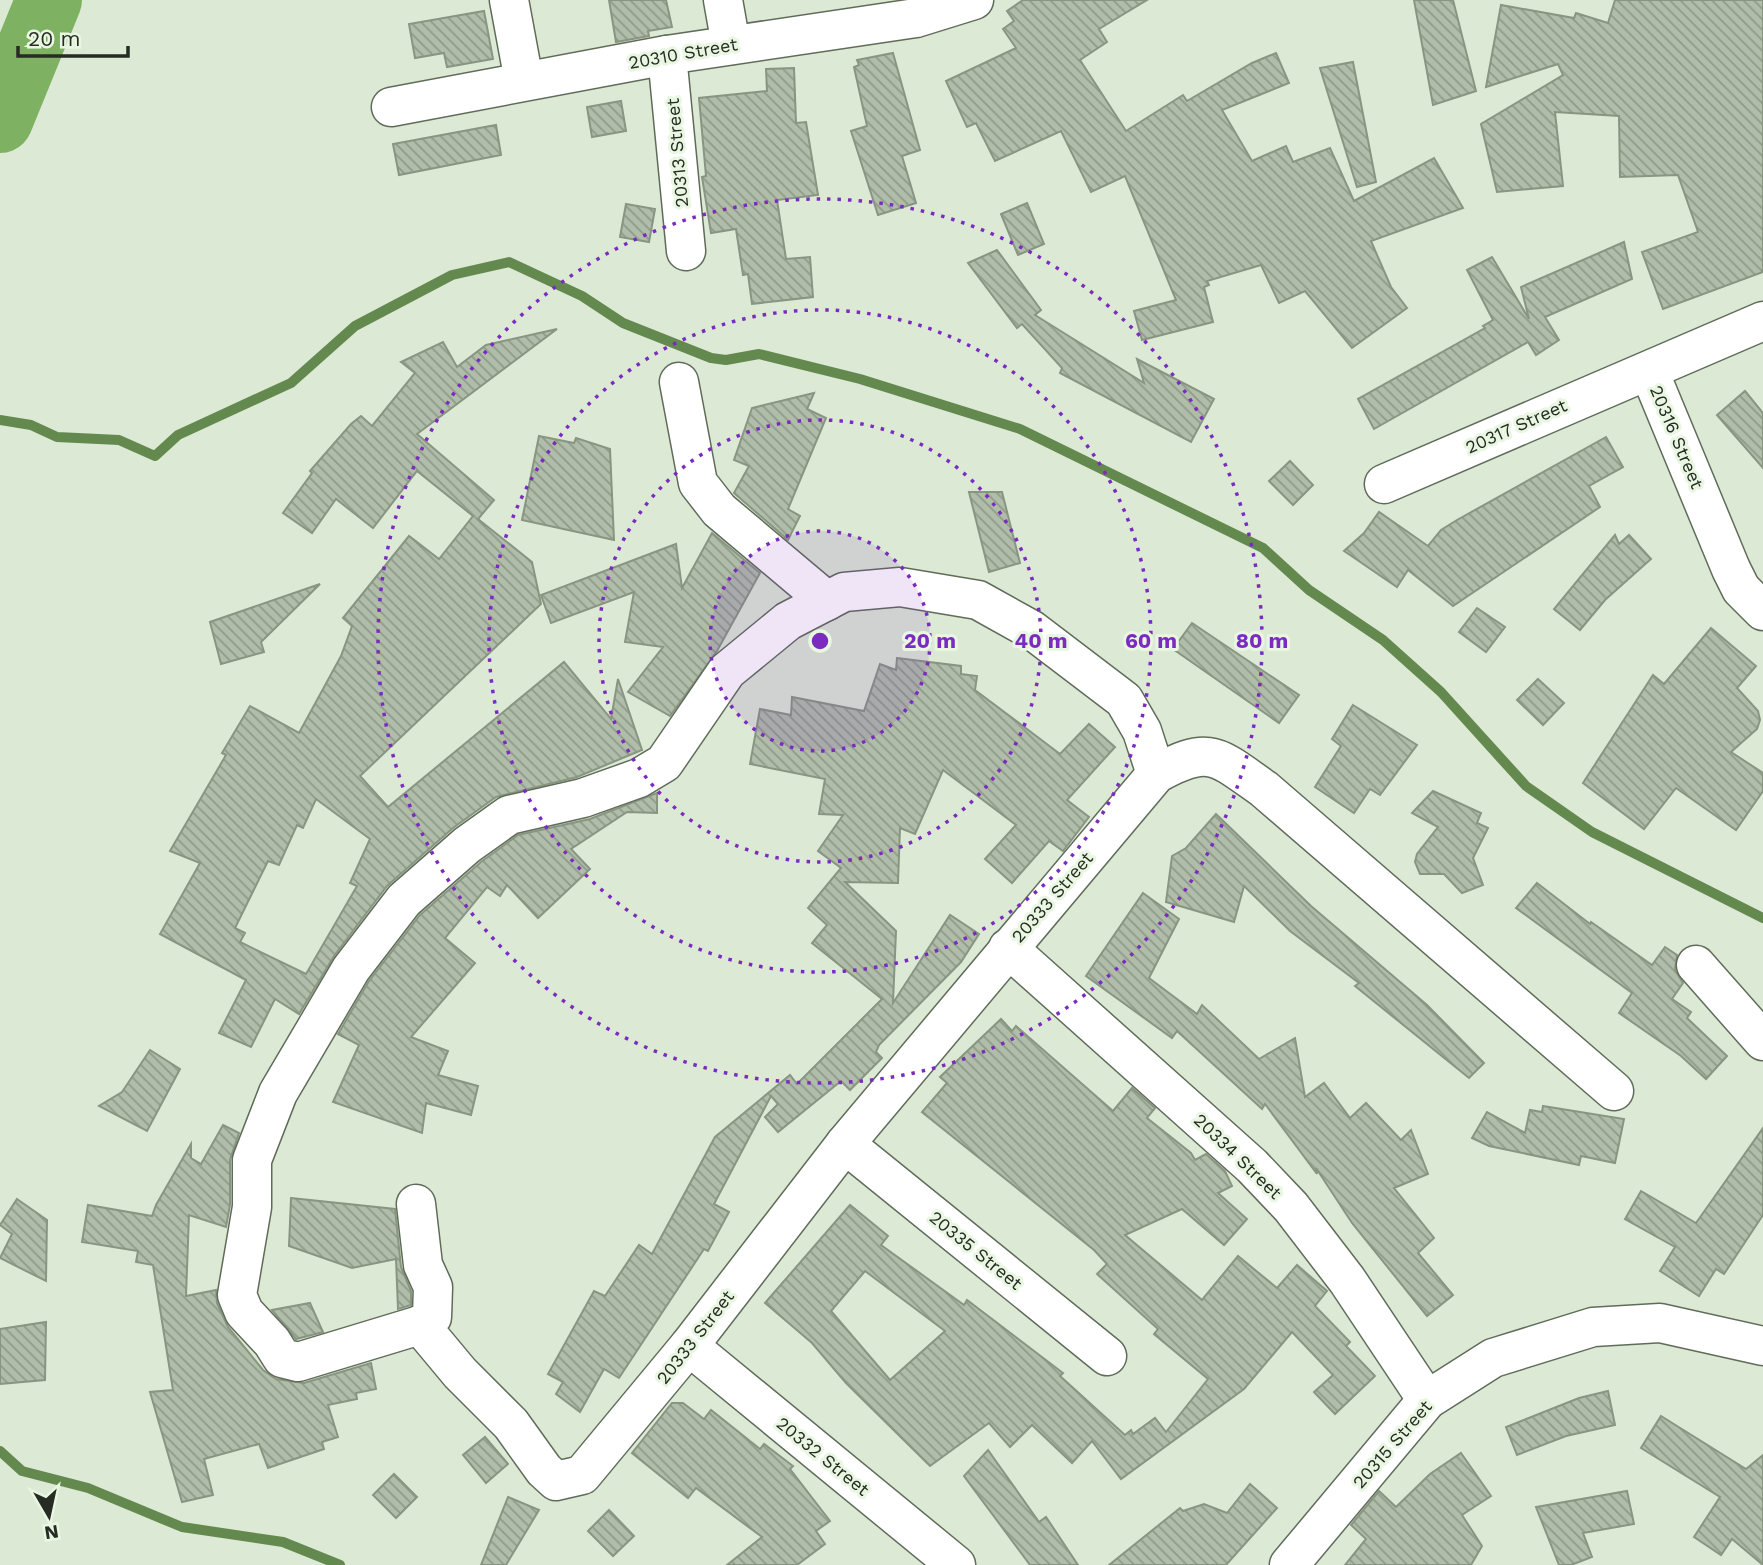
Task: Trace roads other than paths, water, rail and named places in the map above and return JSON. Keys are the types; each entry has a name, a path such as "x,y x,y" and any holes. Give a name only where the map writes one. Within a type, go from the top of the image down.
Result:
{"street":[{"path":"509,0 524,81"},
{"path":"723,0 731,45"},
{"name":"20310 Street","path":"391,107 667,55 916,18 974,0"},
{"name":"20313 Street","path":"667,55 686,251"},
{"name":"20316 Street","path":"1763,321 1649,371 1731,569 1741,589 1763,611"},
{"name":"20317 Street","path":"1384,484 1649,371"},
{"path":"680,382 698,483 719,510 827,601"},
{"path":"416,1204 423,1265 433,1287 432,1317 420,1325 299,1363 282,1358 272,1342 244,1312 237,1295 252,1207 252,1160 278,1093 351,969 404,900 467,845 509,816 583,798 639,778 664,763 727,671 788,621 844,592 900,587 978,600 1032,630 1124,700 1142,731 1156,774"},
{"name":"20333 Street","path":"420,1325 460,1373 511,1424 544,1470 556,1481 582,1475 689,1346 845,1144 1008,948 1156,774 1185,758 1202,757 1223,761 1264,789 1614,1091"},
{"name":"20334 Street","path":"1008,948 1252,1166 1291,1207 1347,1279 1427,1400"},
{"path":"1696,964 1763,1041"},
{"name":"20335 Street","path":"845,1144 1107,1356"},
{"name":"20315 Street","path":"1289,1565 1427,1400 1493,1358 1593,1327 1660,1324 1763,1346"},
{"name":"20332 Street","path":"689,1346 956,1565"}],"waterway":[{"path":"0,120 49,0"},
{"path":"0,420 31,425 57,437 119,440 155,456 178,435 291,383 355,326 452,275 509,262 582,296 623,323 711,358 726,360 759,354 860,379 1020,429 1263,548 1309,590 1383,640 1441,692 1526,786 1592,832 1763,918"},
{"path":"0,1451 22,1471 88,1488 182,1527 283,1542 340,1565"}]}
